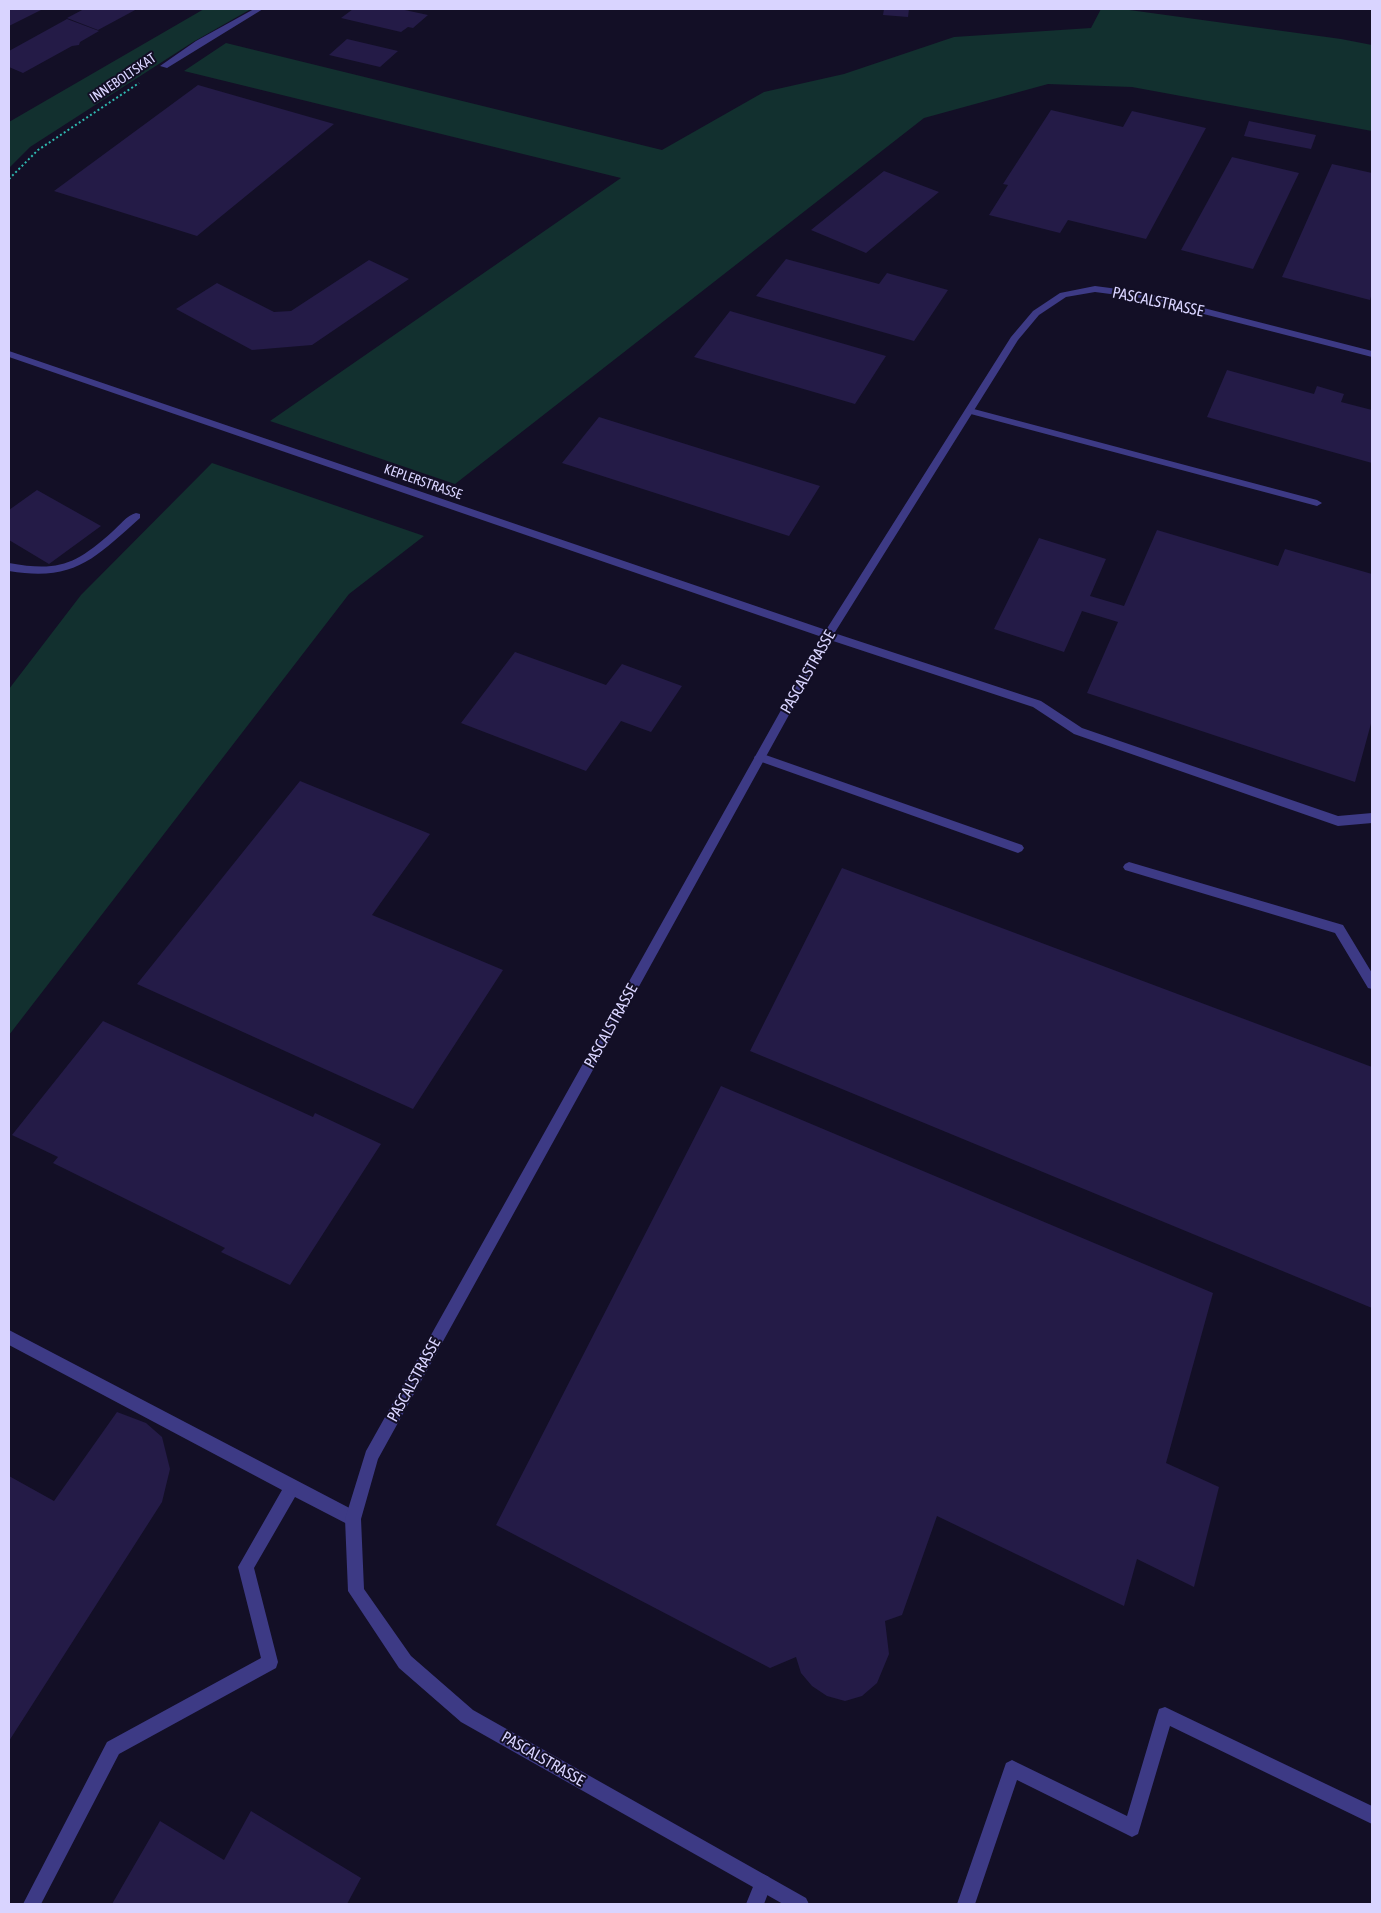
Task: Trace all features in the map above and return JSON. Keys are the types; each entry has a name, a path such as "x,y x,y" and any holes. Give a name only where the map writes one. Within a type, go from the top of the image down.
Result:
{"street":[{"name":"INNEBOLTSKAT","path":"164,66 259,9"},
{"name":"PASCALSTRASSE","path":"800,1904 467,1716 405,1662 356,1591 353,1519 371,1456 828,636 1014,339 1036,313 1063,295 1095,289 1141,295 1372,354"},
{"name":"KEPLERSTRASSE","path":"9,354 828,636 1037,704 1078,731 1329,818 1338,821 1372,818"},
{"path":"970,411 1317,503"},
{"path":"9,567 45,572 60,571 79,563 136,516"},
{"path":"760,757 1018,848"},
{"path":"1129,867 1339,929 1372,984"},
{"path":"9,1338 353,1519"},
{"path":"32,1904 113,1748 270,1662 246,1567 292,1488"},
{"path":"966,1904 1012,1769 1132,1828 1165,1715 1372,1815"},
{"path":"755,1904 763,1883"}],"path":[{"name":"INNEBOLTSKAT","path":"9,178 38,150 164,66"}],"green space":[{"path":"204,9 251,9 193,42 30,147 9,168 9,122"},
{"path":"1101,9 1122,9 1341,39 1372,45 1372,131 1132,87 1048,84 924,118 455,484 270,421 621,178 184,71 226,43 662,150 764,92 844,74 954,37 1091,28"},
{"path":"212,463 424,536 349,594 9,1035 9,689 81,595"}],"building":[{"path":"9,9 43,9 9,26"},
{"path":"84,9 137,9 98,30 67,18"},
{"path":"353,9 400,9 428,15 413,28 408,27 401,32 341,18"},
{"path":"884,9 909,9 908,17 883,15"},
{"path":"67,19 99,31 80,42 79,45 72,46 23,73 9,67 9,51"},
{"path":"347,39 398,51 380,67 329,55"},
{"path":"198,85 334,124 197,236 54,191"},
{"path":"1051,110 1123,127 1132,111 1206,128 1146,239 1068,220 1060,233 989,215 1008,185 1003,184"},
{"path":"1249,121 1316,135 1311,149 1244,136"},
{"path":"1232,157 1299,173 1253,269 1181,250"},
{"path":"1332,164 1372,173 1372,293 1370,300 1282,277"},
{"path":"884,171 939,192 866,253 811,230"},
{"path":"786,259 879,284 887,273 948,290 914,341 756,296"},
{"path":"369,260 409,279 312,345 252,350 176,309 217,283 274,312 291,311"},
{"path":"730,311 886,356 855,404 694,357"},
{"path":"1227,370 1314,394 1317,386 1344,394 1341,402 1372,410 1372,463 1207,417"},
{"path":"599,417 820,486 789,536 562,463"},
{"path":"37,490 101,526 49,564 9,540 9,510"},
{"path":"1157,530 1278,566 1285,549 1372,574 1372,720 1355,782 1087,693 1118,622 1082,611 1064,652 994,629 1039,538 1106,559 1090,596 1124,606"},
{"path":"515,652 606,685 622,664 682,686 651,732 621,721 586,771 461,723"},
{"path":"300,781 430,834 372,915 503,970 413,1109 137,984"},
{"path":"842,868 1372,1067 1372,1308 750,1051"},
{"path":"103,1021 313,1117 315,1113 381,1144 290,1285 221,1252 225,1248 53,1163 58,1157 12,1135"},
{"path":"721,1086 1213,1293 1166,1463 1219,1487 1194,1587 1137,1559 1124,1606 937,1516 902,1615 885,1621 889,1654 877,1683 862,1696 845,1701 827,1696 812,1686 801,1673 796,1657 770,1668 496,1525"},
{"path":"117,1412 146,1423 162,1437 170,1469 162,1502 9,1741 9,1476 54,1501"},
{"path":"251,1811 361,1878 347,1904 112,1904 160,1821 224,1860"}]}
